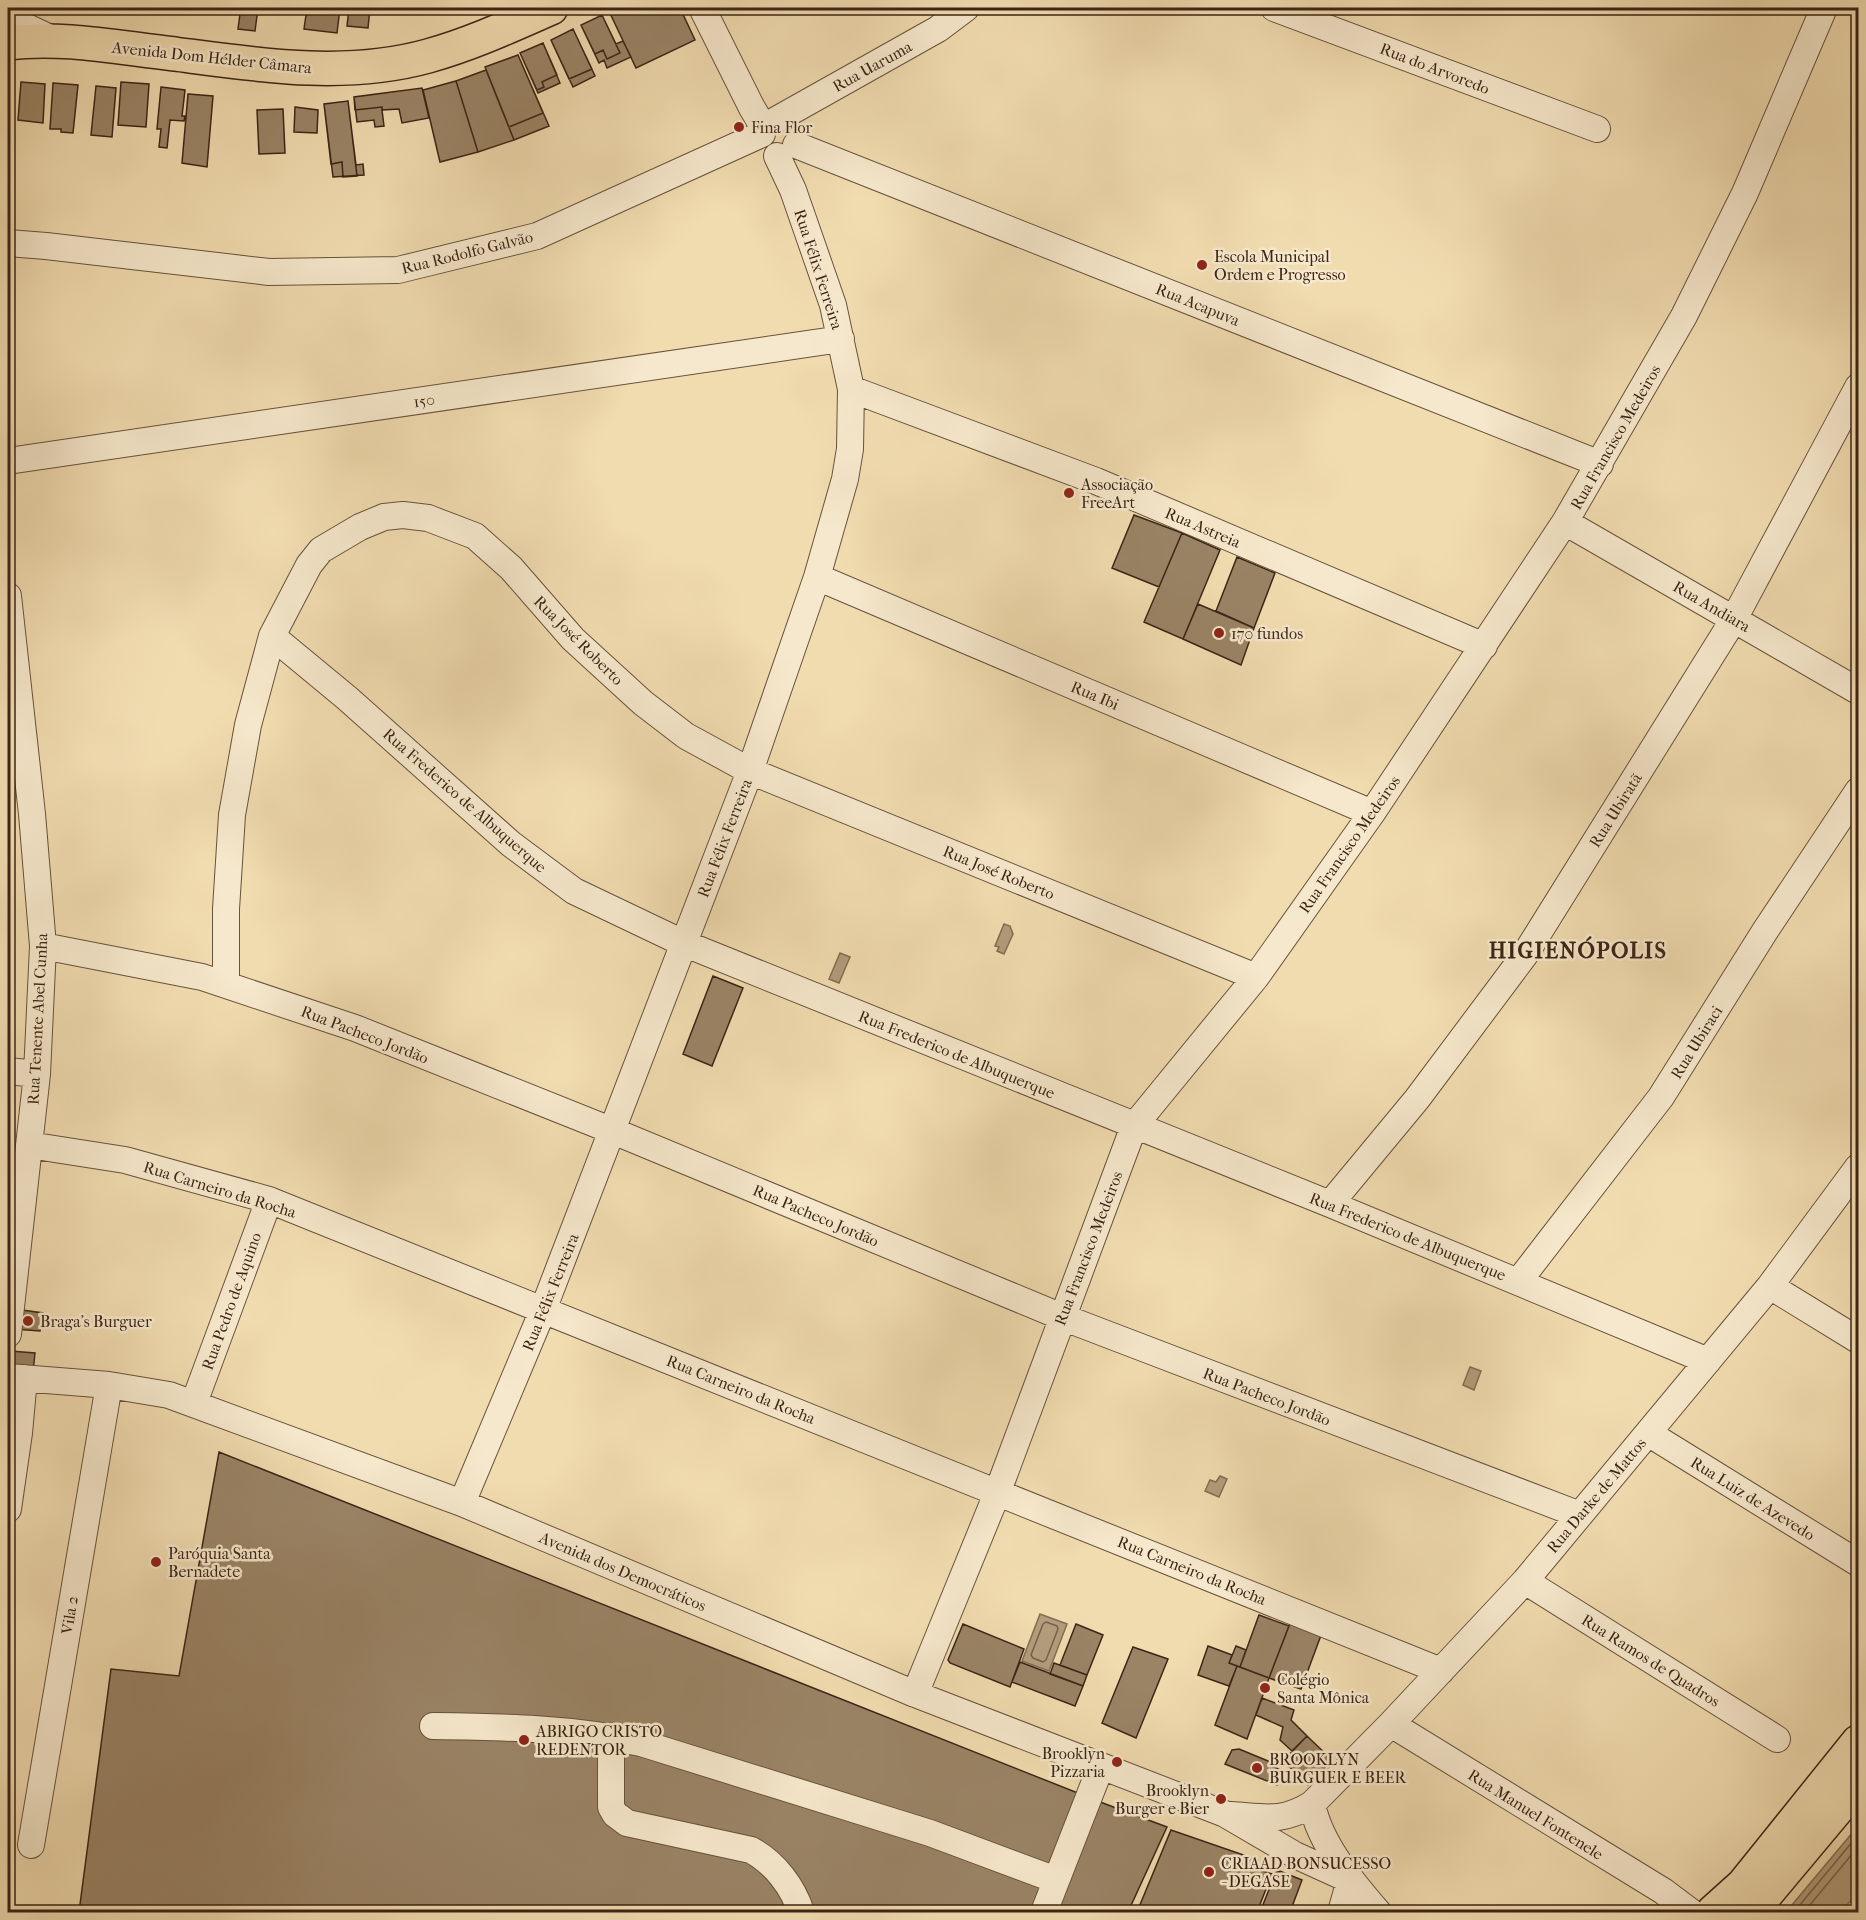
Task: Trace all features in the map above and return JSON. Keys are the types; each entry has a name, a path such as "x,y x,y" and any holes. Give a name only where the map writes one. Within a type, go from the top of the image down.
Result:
{"main road":[{"name":"Avenida Dom Hélder Câmara","path":"8,43 54,40 265,66 301,69 342,68 381,65 426,57 473,42 545,9"},
{"path":"1713,1912 1743,1885 1858,1743"},
{"path":"1751,1912 1858,1784"}],"street":[{"path":"702,8 752,108 767,127"},
{"name":"Rua Uaruma","path":"767,127 938,29 966,8"},
{"name":"Rua do Arvoredo","path":"1274,8 1597,129"},
{"name":"Rua Francisco Medeiros","path":"915,1694 998,1491 1134,1126 1256,977 1372,813 1565,522 1684,316 1745,193 1824,8"},
{"path":"8,18 54,40"},
{"name":"Rua Félix Ferreira","path":"462,1503 543,1310 750,771 817,577 845,479 850,449 851,389 841,339 830,294 793,190 787,151 767,152 763,147 767,127"},
{"name":"Rua Rodolfo Galvão","path":"8,243 269,272 398,270 537,236 767,127"},
{"name":"Rua Acapuva","path":"787,151 1600,464"},
{"name":"150","path":"8,461 841,339"},
{"name":"Rua Ubiratã","path":"1330,1204 1417,1100 1524,956 1734,619 1858,387"},
{"name":"Rua Astreia","path":"851,389 1096,482 1484,646"},
{"name":"Rua José Roberto","path":"226,983 226,909 232,815 248,725 272,636 309,565 321,550 360,527 384,517 404,515 428,518 475,536 482,541 511,568 573,639 643,703 686,735 750,771 1256,977"},
{"name":"Rua Andiara","path":"1565,522 1858,691"},
{"name":"Rua Ibi","path":"817,577 1372,813"},
{"name":"Rua Tenente Abel Cunha","path":"8,596 32,814 43,946 37,1074 8,1334"},
{"name":"Rua Frederico de Albuquerque","path":"272,636 347,698 512,844 574,891 683,943 1330,1204 1708,1361"},
{"name":"Rua Ubiraci","path":"1518,1282 1660,1097 1765,931 1858,791"},
{"name":"Rua Pacheco Jordão","path":"43,946 226,983 355,1028 613,1131 1062,1317 1580,1515"},
{"path":"8,1071 37,1074"},
{"name":"Rua Carneiro da Rocha","path":"29,1145 125,1160 269,1200 998,1491 1441,1671"},
{"name":"Rua Darke de Mattos","path":"1312,1804 1391,1724 1525,1581 1770,1286 1858,1167"},
{"name":"Rua Pedro de Aquino","path":"194,1403 269,1200"},
{"path":"1770,1286 1858,1340"},
{"path":"8,1509 19,1434 16,1377"},
{"name":"Avenida dos Democráticos","path":"16,1377 109,1385 169,1395 462,1503 915,1694 1225,1814 1295,1855 1350,1880"},
{"name":"Vila 2","path":"31,1845 109,1385"},
{"name":"Rua Luiz de Azevedo","path":"1648,1433 1858,1563"},
{"name":"Rua Ramos de Quadros","path":"1525,1581 1777,1739"},
{"name":"Rua Manuel Fontenele","path":"1391,1724 1666,1902"},
{"path":"433,1726 537,1728 611,1736 641,1743 867,1813 1056,1880"},
{"path":"611,1736 611,1807 619,1819 627,1823 752,1850 774,1866 796,1898 801,1912"},
{"path":"1044,1912 1101,1766"},
{"name":"Avenida dos Democráticos","path":"1225,1814 1284,1818 1297,1814 1312,1804 1314,1819 1350,1880 1378,1912"},
{"path":"1341,1912 1350,1880"},
{"path":"1666,1902 1691,1912"}],"water":[{"path":"1004,924 1010,926 1013,934 1004,954 997,951 999,947 995,946"},
{"path":"840,953 850,957 839,983 829,979"},
{"path":"1470,1367 1481,1371 1474,1390 1463,1385"},
{"path":"1220,1476 1227,1479 1219,1497 1205,1491 1210,1480 1216,1482"},
{"path":"1040,1614 1067,1624 1049,1671 1022,1661"},
{"path":"1858,1826 1858,1892 1841,1912 1786,1912"}],"building":[{"path":"220,8 258,8 255,31 238,29 240,14 220,12"},
{"path":"307,8 340,8 337,33 304,29"},
{"path":"349,8 370,8 368,28 347,26"},
{"path":"680,8 695,40 636,68 608,9"},
{"path":"602,15 620,53 607,59 603,50 595,54 581,25"},
{"path":"602,15 616,44 623,41 631,57 607,68 604,60 599,63 581,25"},
{"path":"573,29 595,76 573,87 551,40"},
{"path":"573,29 592,69 569,79 551,40"},
{"path":"543,43 557,75 542,82 544,87 537,90 520,53"},
{"path":"543,43 560,83 538,93 520,53"},
{"path":"518,55 543,113 509,127 485,67"},
{"path":"518,55 549,126 514,140 485,67"},
{"path":"486,70 514,140 478,152 456,81"},
{"path":"456,81 478,152 440,162 423,90"},
{"path":"21,82 45,84 43,123 18,120"},
{"path":"121,82 149,84 146,127 118,125"},
{"path":"53,83 78,85 73,133 61,132 61,129 50,129"},
{"path":"96,86 116,88 112,137 91,135"},
{"path":"161,87 185,90 182,116 185,116 184,121 170,120 167,148 159,147 161,129 157,129"},
{"path":"422,88 429,118 402,123 399,109 382,110 384,126 375,127 374,120 357,122 354,97"},
{"path":"422,88 429,118 402,123 399,109 382,110 382,107 355,110 354,97"},
{"path":"188,94 213,96 207,167 182,163"},
{"path":"348,101 357,176 343,177 342,162 331,164 324,104"},
{"path":"348,101 356,165 363,164 364,175 333,177 324,104"},
{"path":"295,107 318,110 317,133 294,132"},
{"path":"283,109 285,153 259,154 257,110"},
{"path":"1134,515 1182,533 1159,587 1112,568"},
{"path":"1182,533 1220,550 1183,639 1144,622"},
{"path":"1237,557 1275,573 1254,628 1216,611"},
{"name":"170 fundos","path":"1198,604 1254,628 1241,665 1183,639"},
{"path":"713,976 743,988 712,1066 683,1054"},
{"name":"Braga's Burguer","path":"15,1309 43,1313 40,1331 14,1329"},
{"path":"10,1351 35,1353 33,1372 9,1371"},
{"name":"ABRIGO CRISTO REDENTOR","path":"219,1452 1167,1827 1128,1912 79,1912 111,1669 179,1676"},
{"path":"1259,1615 1289,1626 1269,1678 1240,1667"},
{"path":"1292,1618 1323,1630 1301,1689 1269,1678"},
{"path":"963,1624 1024,1649 1010,1687 950,1663 948,1660"},
{"path":"1076,1624 1103,1635 1087,1675 1060,1665"},
{"path":"1208,1646 1232,1655 1229,1663 1237,1666 1229,1686 1198,1675"},
{"path":"1236,1646 1246,1650 1240,1667 1229,1663"},
{"path":"1133,1647 1168,1659 1136,1738 1102,1723"},
{"path":"1020,1662 1083,1686 1075,1706 1012,1682"},
{"path":"1054,1663 1087,1675 1083,1686 1050,1674"},
{"path":"1237,1666 1269,1678 1247,1739 1215,1725"},
{"path":"1262,1698 1294,1710 1291,1720 1307,1736 1292,1751 1280,1740 1283,1727 1256,1715"},
{"path":"1307,1736 1332,1760 1308,1785 1283,1761"},
{"name":"BROOKLYN BURGUER E BEER","path":"1239,1749 1273,1763 1271,1766 1283,1771 1277,1785 1225,1764 1232,1750"},
{"name":"CRIAAD BONSUCESSO - DEGASE","path":"1171,1830 1258,1860 1257,1869 1272,1874 1257,1912 1137,1912"},
{"path":"1277,1870 1302,1880 1290,1912 1260,1912"}],"place":[{"name":"Fina Flor","path":"739,127"},
{"name":"Escola Municipal Ordem e Progresso","path":"1202,265"},
{"name":"Associação FreeArt","path":"1069,493"},
{"name":"170 fundos","path":"1219,633"},
{"name":"Braga's Burguer","path":"28,1321"},
{"name":"Paróquia Santa Bernadete","path":"156,1562"},
{"name":"Colégio Santa Mônica","path":"1265,1688"},
{"name":"ABRIGO CRISTO REDENTOR","path":"524,1740"},
{"name":"Brooklyn Pizzaria","path":"1117,1762"},
{"name":"BROOKLYN BURGUER E BEER","path":"1257,1768"},
{"name":"Brooklyn Burger e Bier","path":"1221,1799"},
{"name":"CRIAAD BONSUCESSO - DEGASE","path":"1209,1872"}],"district":[{"name":"HIGIENÓPOLIS","path":"1578,950"}]}
